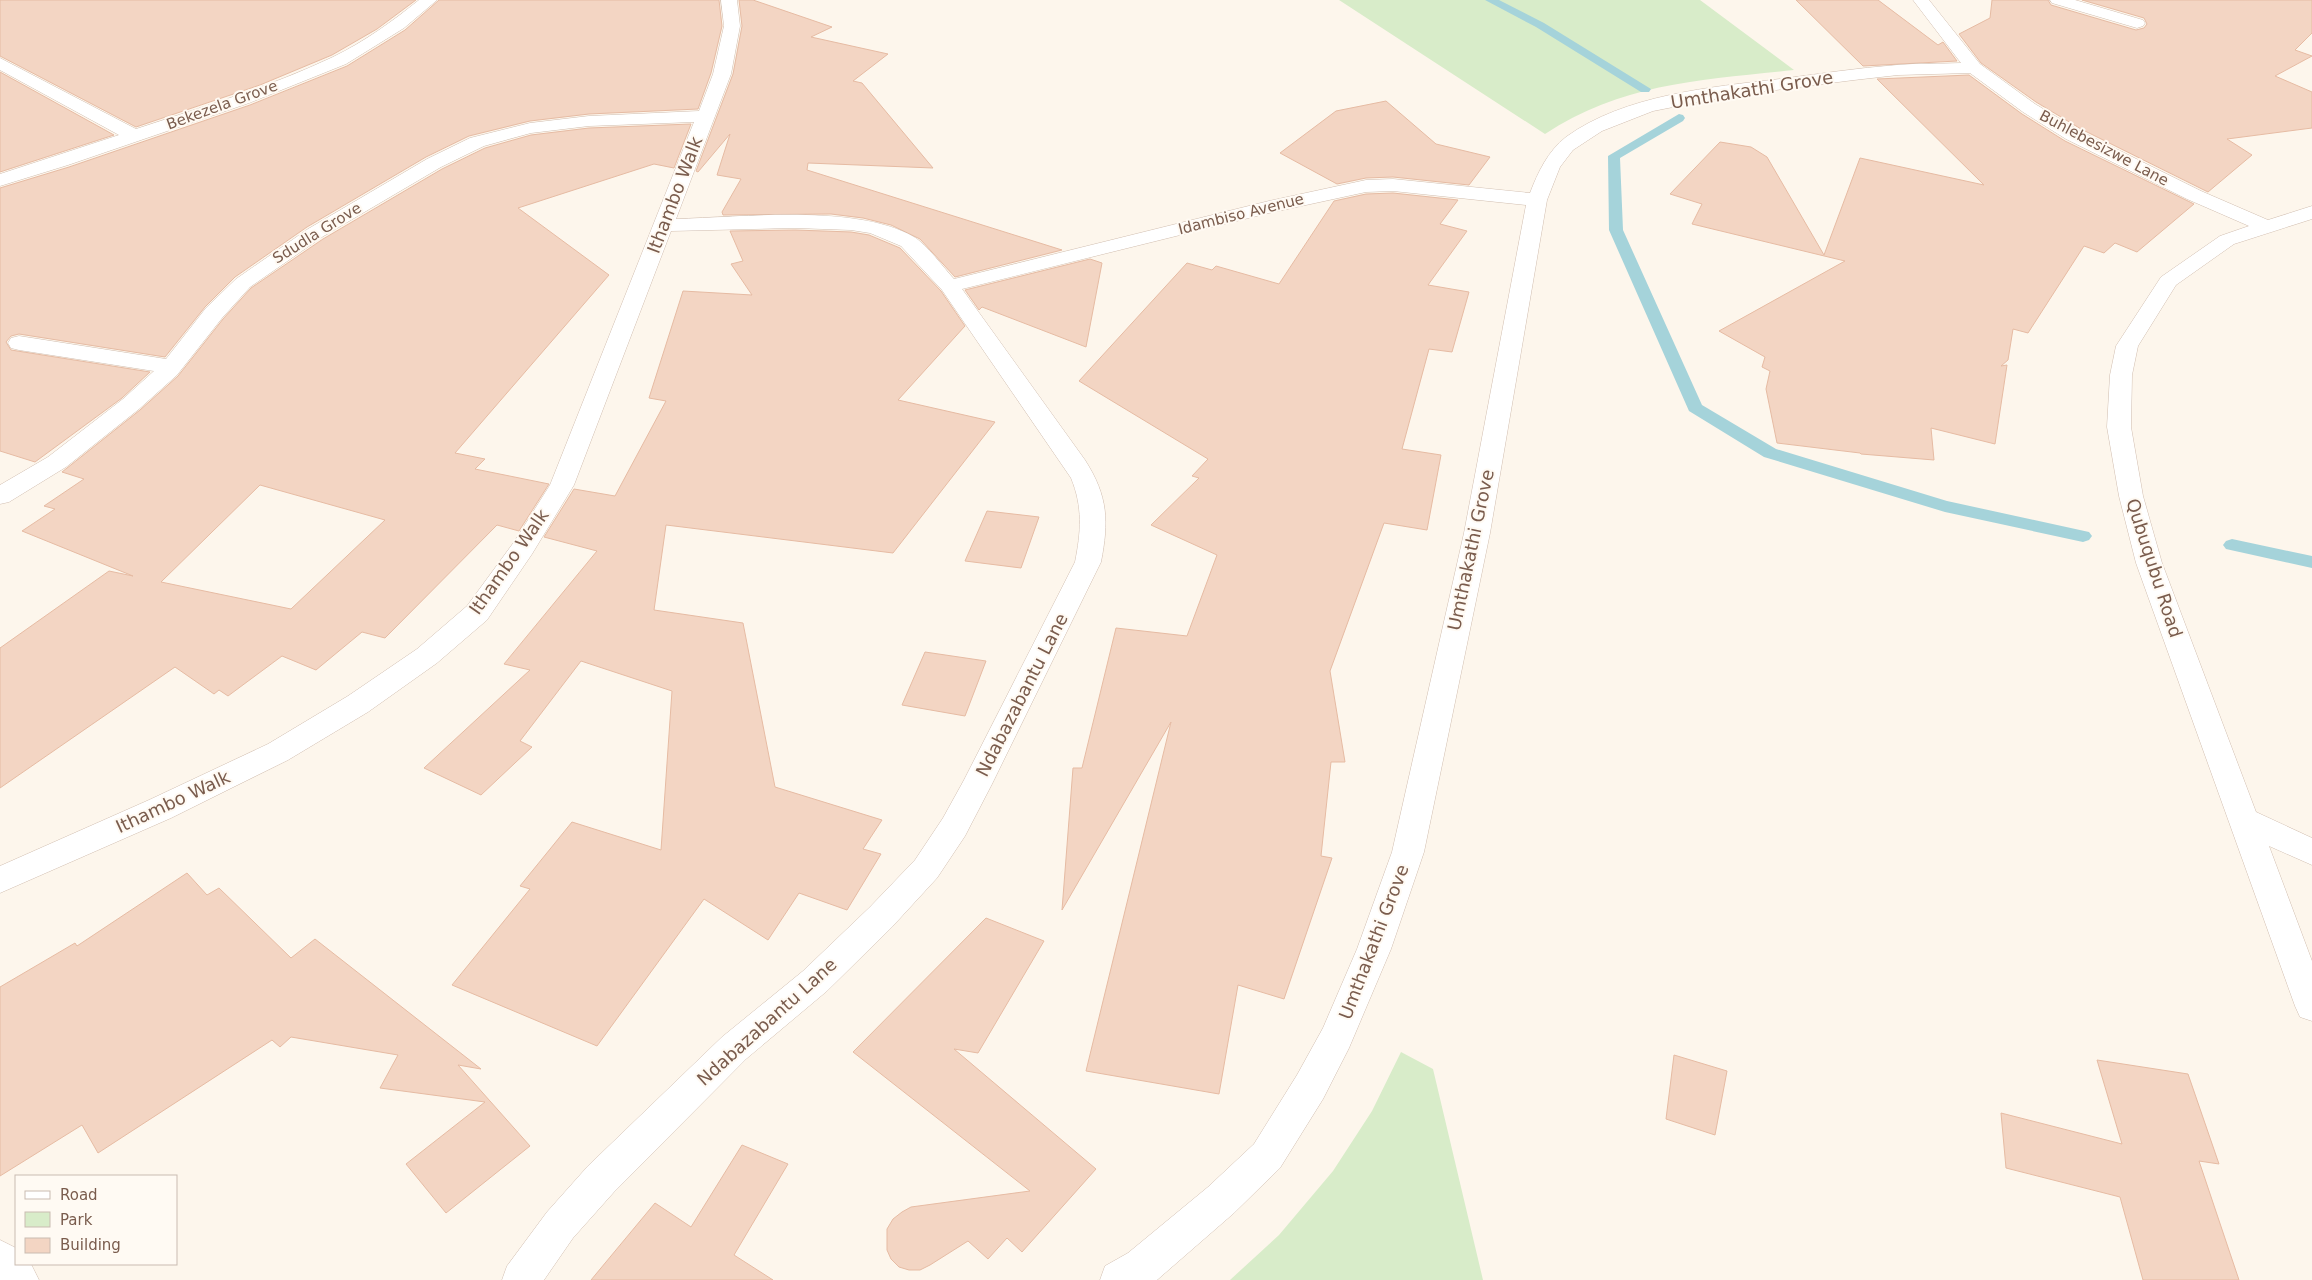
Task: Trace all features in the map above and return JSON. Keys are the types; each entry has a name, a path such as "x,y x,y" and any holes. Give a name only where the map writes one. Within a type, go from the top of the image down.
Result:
{"street":[{"name":"Bekezela Grove","path":"0,180 243,99 340,60 398,25 428,0"},
{"name":"Ithambo Walk","path":"0,880 160,808 278,752 358,704 427,656 477,613 524,548 562,485 722,74 732,26 729,0"},
{"name":"Buhlebesizwe Lane","path":"1921,0 1974,68 2029,108 2073,135 2194,195 2265,226"},
{"path":"2058,0 2137,23"},
{"path":"0,63 135,136"},
{"name":"Umthakathi Grove","path":"1119,1280 1142,1267 1214,1206 1267,1156 1310,1087 1337,1037 1374,949 1408,852 1477,533 1537,200 1547,171 1563,149 1575,139 1610,120 1660,104 1733,90 1897,70 1974,68"},
{"name":"Sdudla Grove","path":"0,496 57,462 92,436 171,367 228,297 267,264 380,194 454,152 485,140 538,127 589,121 705,116"},
{"name":"Idambiso Avenue","path":"949,286 1269,207 1366,186 1393,184 1537,200"},
{"name":"Qubuqubu Road","path":"2312,212 2226,240 2168,281 2127,346 2121,375 2119,409 2119,426 2131,496 2149,563 2312,1006"},
{"name":"Ndabazabantu Lane","path":"521,1280 560,1225 601,1179 734,1048 815,981 881,917 926,869 954,827 977,784 1088,562 1094,536 1095,509 1088,485 1076,465 949,286 908,242 875,228 851,224 795,222 664,225"},
{"path":"19,343 171,367"},
{"path":"2243,820 2312,852"},
{"path":"0,1260 20,1280"}],"green space":[{"path":"1339,0 1700,0 1794,70 1665,86 1605,103 1545,134"},
{"path":"1401,1052 1433,1069 1483,1280 1230,1280 1279,1235 1333,1171 1372,1111"}],"building":[{"path":"0,0 416,0 377,29 332,55 260,85 136,127 0,56"},
{"path":"439,0 719,0 722,26 711,73 698,109 589,114 530,121 469,136 426,157 307,227 235,277 205,307 165,357 19,334 11,336 6,342 11,350 150,372 122,398 35,462 0,451 0,188 69,167 250,105 347,66 405,30"},
{"path":"739,0 753,0 832,27 811,37 888,54 853,81 862,83 933,168 808,163 807,170 1062,250 955,277 920,239 891,225 863,218 831,214 723,215 722,212 741,179 717,175 730,134 698,172 696,171 733,74 742,26"},
{"path":"1796,0 1878,0 1938,45 1943,42 1957,61 1863,66"},
{"path":"1992,0 2048,0 2051,5 2136,30 2144,28 2147,24 2144,18 2082,0 2312,0 2312,33 2295,50 2312,56 2275,76 2312,92 2312,128 2227,139 2252,155 2208,192 2081,129 2036,102 1981,63 1959,34 1990,18"},
{"path":"0,72 114,135 0,172"},
{"path":"1969,75 2022,114 2065,141 2194,204 2137,252 2115,243 2104,253 2084,246 2028,333 2013,329 2008,360 2001,366 2007,365 1995,444 1931,428 1934,460 1861,454 1777,443 1766,389 1770,371 1762,367 1765,357 1719,331 1845,261 1692,224 1702,204 1670,194 1720,142 1751,147 1767,157 1824,255 1860,158 1984,185 1877,79"},
{"path":"1386,101 1436,144 1490,157 1469,185 1393,177 1366,178 1337,184 1280,153 1336,111"},
{"path":"691,124 674,168 654,164 518,208 609,275 455,453 485,459 475,469 549,484 519,531 497,525 385,638 362,632 316,670 282,656 228,696 219,690 214,694 175,667 0,788 0,648 109,571 133,576 22,531 55,509 44,506 84,479 62,472 140,410 178,376 223,319 251,288 323,239 442,169 485,148 531,135 589,128","holes":["260,485 385,520 291,609 161,582"]},
{"path":"1393,193 1458,200 1440,224 1467,231 1428,285 1469,292 1452,352 1429,349 1402,449 1441,455 1427,530 1384,523 1330,671 1345,762 1331,762 1321,856 1332,858 1284,999 1238,985 1219,1094 1086,1071 1171,722 1062,910 1073,768 1082,768 1116,628 1187,636 1217,555 1151,525 1199,478 1192,476 1208,459 1079,381 1187,263 1212,270 1216,266 1279,284 1334,201 1366,194"},
{"path":"795,230 851,232 869,235 900,248 941,291 965,326 898,400 995,422 893,553 666,525 654,610 743,623 775,787 882,820 863,849 881,854 847,910 799,893 768,940 704,899 597,1046 452,985 530,889 520,886 572,822 661,850 672,691 581,661 520,741 532,747 481,795 424,768 530,670 504,664 597,551 544,537 574,489 615,496 666,401 649,398 683,291 752,295 731,264 743,261 730,231"},
{"path":"1090,259 1102,263 1086,347 982,307 979,310 965,290"},
{"path":"987,511 1039,517 1021,568 965,561"},
{"path":"925,652 986,661 965,716 902,705"},
{"path":"187,873 207,895 219,888 291,958 315,939 481,1069 458,1065 530,1146 446,1213 406,1164 485,1102 380,1088 398,1055 291,1037 280,1047 272,1040 98,1153 82,1125 0,1176 0,987 75,943 77,946"},
{"path":"986,918 1044,941 978,1053 954,1049 1096,1169 1022,1252 1007,1238 988,1259 968,1241 920,1270 909,1270 899,1267 891,1259 887,1250 887,1229 893,1219 902,1212 911,1207 1030,1191 853,1052"},
{"path":"1674,1055 1727,1071 1715,1135 1666,1119"},
{"path":"2097,1060 2188,1074 2219,1164 2199,1161 2239,1280 2143,1280 2120,1197 2006,1168 2001,1113 2122,1144"},
{"path":"742,1145 788,1164 734,1255 773,1280 591,1280 655,1203 691,1227"}],"waterway":[{"path":"1490,0 1540,25 1645,89"},
{"path":"1679,118 1614,156 1616,230 1695,408 1770,453 1945,506 2083,536"},
{"path":"2232,545 2312,562"}]}
